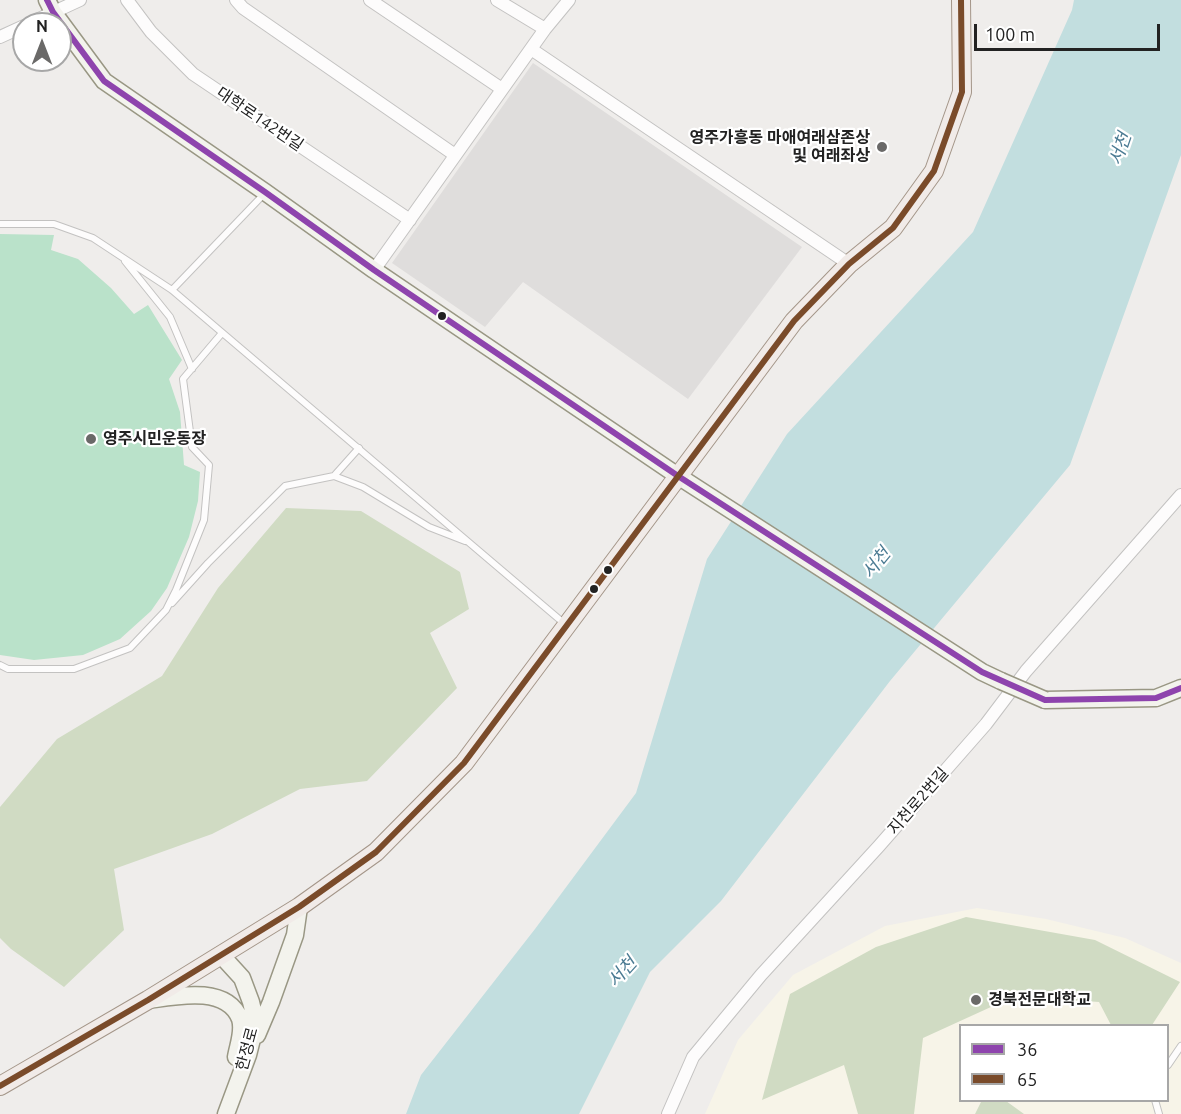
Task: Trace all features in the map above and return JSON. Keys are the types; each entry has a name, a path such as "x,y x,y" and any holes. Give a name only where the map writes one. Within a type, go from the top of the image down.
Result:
{"main road":[{"path":"0,1086 148,1000 299,907 376,852 464,763 794,321 849,264 893,228 934,171 962,92 961,0"},
{"path":"50,6 104,81 374,270 678,476 981,672 1045,700 1156,698 1181,688"},
{"path":"248,1055 271,1002 295,935 299,907"},
{"name":"한정로","path":"221,956 242,978 251,1002 255,1023 248,1055 226,1114"},
{"path":"148,1000 199,995 225,1001 240,1020 241,1040 236,1056 238,1082"}],"street":[{"path":"50,6 80,0"},
{"name":"대학로142번길","path":"127,0 151,32 193,74 410,220"},
{"path":"236,0 243,8 455,155"},
{"path":"370,0 502,89"},
{"path":"497,0 545,29"},
{"path":"374,270 545,29 569,0"},
{"path":"531,49 849,264"},
{"name":"지천로2번길","path":"668,1114 693,1057 761,975 986,724 1026,671 1181,495"}],"lane":[{"path":"172,290 265,192"},
{"path":"0,224 54,224 93,238 172,290 567,625"},
{"path":"121,257 170,317 192,369"},
{"path":"166,610 204,520 209,465 192,447 183,379 222,333"},
{"path":"334,476 359,448"},
{"path":"0,665 8,669 74,669 130,648 208,563 285,486 334,476 363,487 429,527 471,544"},
{"path":"1169,1062 1181,1046"}],"shaded area":[{"path":"533,63 802,247 688,399 523,282 485,327 392,263"},
{"name":"경북전문대학교","path":"977,908 1046,919 1125,938 1181,963 1181,1114 705,1114 738,1040 793,975 885,926"}],"green space":[{"name":"영주시민운동장","path":"0,234 54,235 51,250 78,259 111,288 134,314 148,305 182,360 169,379 180,412 184,465 200,472 198,501 189,537 167,588 151,611 120,639 83,655 34,660 0,655"},
{"path":"286,508 361,511 460,572 469,609 430,633 457,688 367,781 300,789 212,834 114,869 124,930 64,987 11,949 0,938 0,807 57,739 162,676 218,588"},
{"name":"경북전문대학교","path":"966,917 1095,940 1180,982 1153,1024 1110,1024 1099,1002 1015,996 923,1038 914,1114 858,1114 844,1065 762,1100 790,994 876,947"},
{"path":"981,1102 1007,1102 1024,1114 975,1114"}],"water":[{"name":"서천","path":"1074,0 1181,0 1181,155 1070,465 890,681 721,901 650,972 579,1114 406,1114 421,1075 535,929 636,793 707,559 787,434 973,232 1072,10"}],"transit line":[{"name":"36","path":"47,0 53,12 104,81 374,270 678,476 982,672 1045,700 1156,698 1181,688"},
{"name":"65","path":"0,1086 148,1000 299,907 376,852 464,763 794,321 849,264 893,228 934,171 962,92 961,0"}],"place":[{"name":"영주가흥동 마애여래삼존상 및 여래좌상","path":"882,147"},
{"name":"영주시민운동장","path":"91,439"},
{"name":"경북전문대학교","path":"976,1000"}]}
